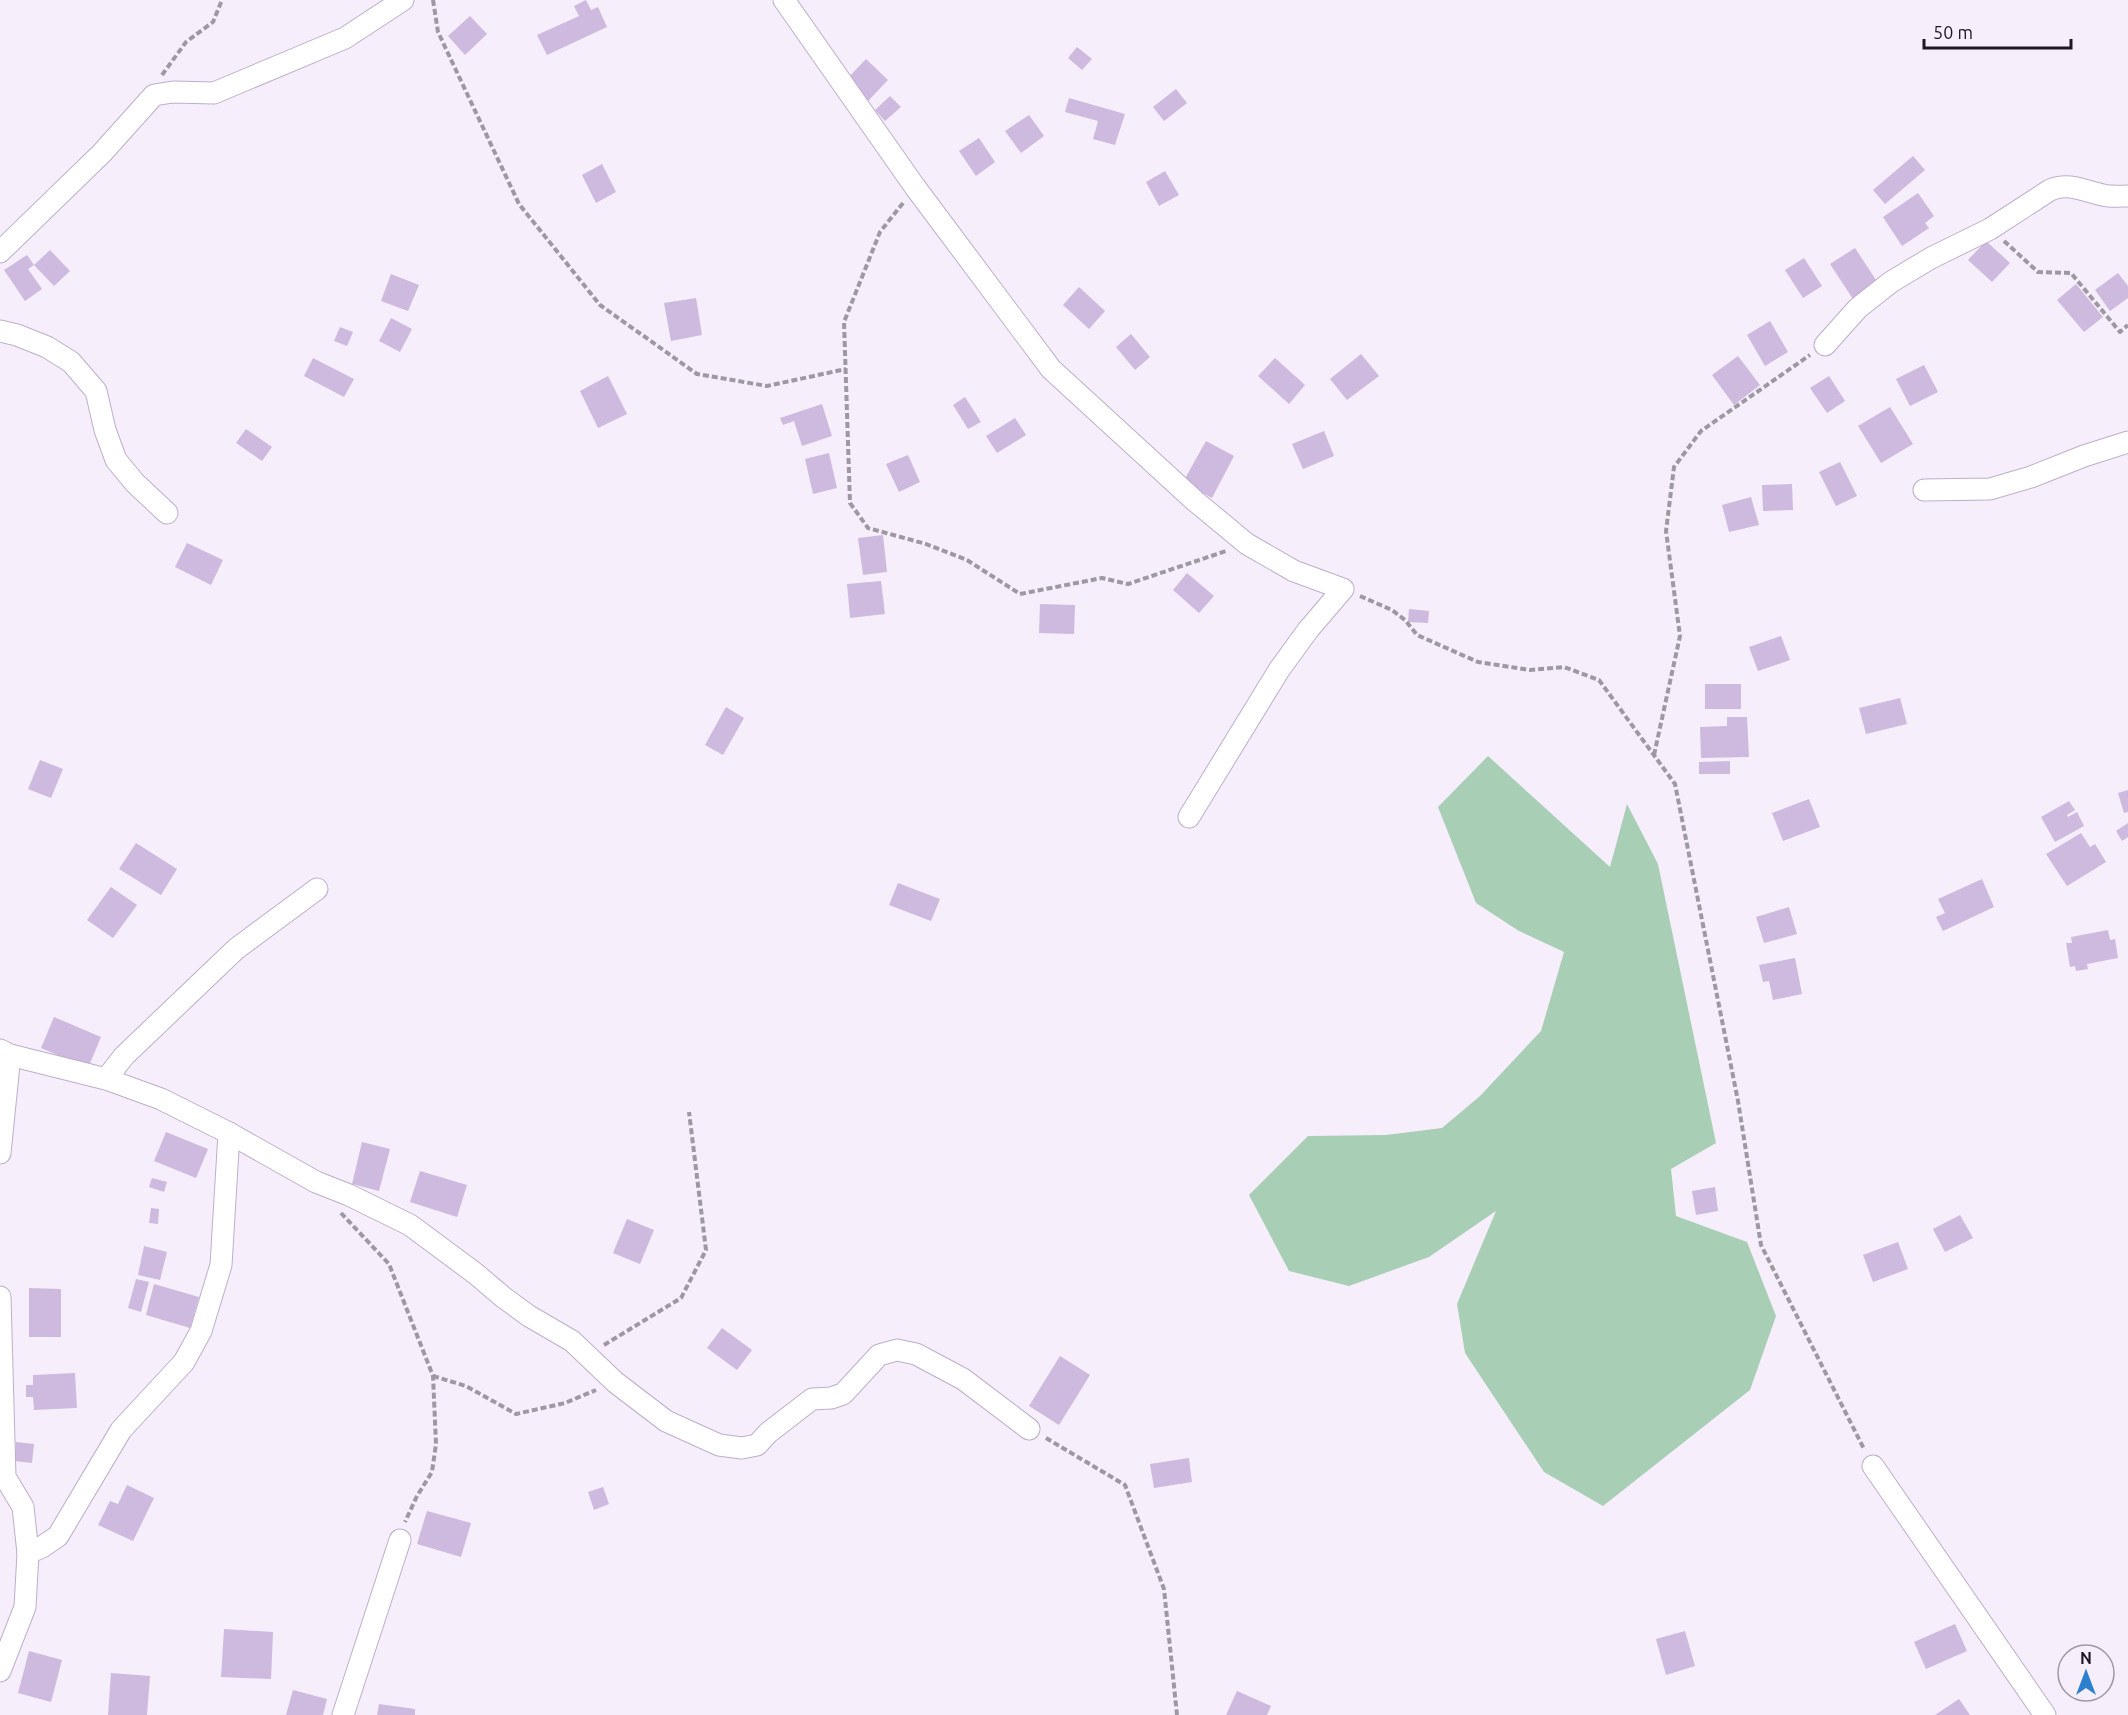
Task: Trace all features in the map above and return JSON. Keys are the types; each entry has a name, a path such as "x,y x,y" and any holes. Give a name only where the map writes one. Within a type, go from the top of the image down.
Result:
{"street":[{"path":"0,252 102,153 154,95 173,92 214,93 345,38 403,0"},
{"path":"784,0 915,187 1051,369 1195,501 1247,543 1294,572 1343,589 1308,630 1279,670 1189,817"},
{"path":"1825,345 1858,308 1891,282 1931,258 1990,229 2061,186 2072,186 2106,196 2128,196"},
{"path":"0,331 47,347 71,362 96,391 105,430 116,460 135,483 167,513"},
{"path":"1924,490 1990,489 2031,477 2128,442"},
{"path":"106,1079 124,1056 236,949 317,889"},
{"path":"0,1153 5,1052 106,1079 161,1099 229,1133 316,1182 349,1195 410,1225 529,1316 572,1341 615,1382 666,1421 719,1445 742,1448 757,1445 768,1433 812,1399 831,1398 843,1394 879,1355 897,1350 916,1353 963,1378 1029,1428"},
{"path":"28,1552 42,1547 58,1536 121,1430 184,1362 201,1331 221,1264 229,1133"},
{"path":"0,1297 3,1480 23,1507 28,1552 25,1607 0,1671"},
{"path":"1873,1466 2045,1715"},
{"path":"343,1715 400,1540"}],"path":[{"path":"154,95 158,80 186,42 213,22 222,0"},
{"path":"433,0 438,33 519,204 600,305 698,374 767,386 846,369"},
{"path":"915,187 880,231 844,322 849,503 868,528 926,544 967,560 1020,594 1102,578 1128,584 1247,543"},
{"path":"1990,229 2038,272 2071,273 2120,332 2128,325"},
{"path":"1654,756 1680,636 1666,531 1674,467 1701,431 1825,345"},
{"path":"1343,589 1392,610 1405,620 1418,635 1478,662 1530,670 1564,667 1599,680 1675,784 1736,1090 1761,1245 1873,1466"},
{"path":"587,1354 632,1330 681,1298 706,1250 689,1112"},
{"path":"337,1209 389,1264 433,1376 436,1444 432,1472 408,1514 400,1540"},
{"path":"433,1376 466,1386 516,1414 565,1403 615,1382"},
{"path":"1029,1428 1125,1485 1164,1589 1177,1715"}],"green space":[{"path":"1488,756 1610,867 1627,804 1658,864 1716,1143 1671,1169 1676,1216 1747,1242 1776,1316 1750,1390 1603,1506 1544,1472 1465,1353 1457,1304 1496,1211 1429,1257 1349,1286 1289,1271 1249,1195 1308,1136 1386,1135 1442,1128 1480,1096 1541,1031 1564,952 1519,931 1476,903 1438,807"}],"building":[{"path":"586,0 591,10 598,7 607,27 547,55 537,35 579,16 574,6"},
{"path":"470,16 487,34 465,55 448,36"},
{"path":"1077,47 1092,59 1082,70 1068,58"},
{"path":"866,59 888,80 868,101 846,80"},
{"path":"1176,89 1187,103 1164,121 1153,107"},
{"path":"890,96 901,107 885,121 875,110"},
{"path":"1069,98 1125,114 1115,145 1093,139 1098,121 1065,112"},
{"path":"1029,115 1044,136 1021,153 1005,131"},
{"path":"979,138 995,162 976,176 959,151"},
{"path":"1913,156 1925,170 1885,204 1873,190"},
{"path":"602,164 616,192 596,203 582,175"},
{"path":"1165,171 1179,195 1159,206 1146,182"},
{"path":"1918,193 1934,216 1925,223 1929,228 1902,246 1883,217"},
{"path":"1986,241 2010,263 1992,282 1968,260"},
{"path":"1855,248 1878,283 1853,299 1830,264"},
{"path":"50,250 70,271 54,286 34,265"},
{"path":"27,255 34,265 28,269 42,289 25,301 4,270"},
{"path":"1804,258 1822,286 1803,298 1785,270"},
{"path":"2118,273 2128,286 2128,298 2110,311 2095,290"},
{"path":"391,274 419,285 408,311 381,301"},
{"path":"2076,284 2103,317 2084,332 2057,300"},
{"path":"1079,287 1105,311 1089,329 1063,305"},
{"path":"696,298 702,335 671,341 664,303"},
{"path":"391,318 412,329 400,352 379,341"},
{"path":"1770,321 1788,352 1765,366 1747,335"},
{"path":"340,327 353,332 347,346 334,341"},
{"path":"1131,334 1150,357 1135,370 1116,347"},
{"path":"1361,354 1379,376 1347,400 1330,379"},
{"path":"1738,356 1760,385 1734,405 1712,375"},
{"path":"313,358 354,379 344,397 304,376"},
{"path":"1275,358 1305,385 1289,404 1258,376"},
{"path":"1924,365 1938,392 1910,406 1896,379"},
{"path":"608,376 627,414 598,428 580,391"},
{"path":"1829,376 1845,401 1827,413 1810,388"},
{"path":"965,397 981,422 968,429 953,405"},
{"path":"822,404 832,436 802,446 794,421 783,425 780,418"},
{"path":"1890,407 1913,444 1881,463 1858,426"},
{"path":"1015,418 1026,435 997,453 986,436"},
{"path":"246,429 272,447 262,461 236,443"},
{"path":"1324,431 1334,456 1303,469 1292,444"},
{"path":"1206,441 1234,456 1212,498 1183,482"},
{"path":"829,453 837,488 813,494 805,459"},
{"path":"908,455 920,482 899,492 886,464"},
{"path":"1840,462 1857,496 1836,506 1819,472"},
{"path":"1792,484 1793,510 1763,511 1762,485"},
{"path":"1751,497 1759,525 1729,532 1722,505"},
{"path":"883,535 887,572 863,575 858,538"},
{"path":"187,543 223,560 211,585 175,567"},
{"path":"1187,573 1214,596 1199,613 1173,590"},
{"path":"881,581 885,614 850,618 847,584"},
{"path":"1040,604 1075,605 1074,634 1039,633"},
{"path":"1409,609 1429,611 1428,623 1408,622"},
{"path":"1781,636 1790,660 1758,671 1749,647"},
{"path":"1705,684 1741,684 1741,709 1705,709"},
{"path":"1900,698 1907,724 1866,734 1859,708"},
{"path":"726,707 744,718 723,755 705,745"},
{"path":"1727,717 1747,717 1749,757 1701,758 1700,727 1727,726"},
{"path":"40,760 63,769 51,798 28,789"},
{"path":"1730,761 1730,774 1699,774 1699,762"},
{"path":"2128,790 2128,812 2124,813 2118,793"},
{"path":"1809,799 1820,827 1783,841 1772,813"},
{"path":"2069,801 2075,810 2067,815 2068,817 2077,812 2084,826 2055,842 2041,817"},
{"path":"2128,823 2128,837 2122,841 2116,831"},
{"path":"2081,833 2090,847 2095,844 2106,862 2067,886 2046,854"},
{"path":"136,843 177,869 161,895 119,869"},
{"path":"1982,879 1994,907 1943,931 1936,917 1945,913 1938,899"},
{"path":"898,883 940,899 931,921 889,905"},
{"path":"111,887 137,905 113,938 87,920"},
{"path":"1789,907 1797,934 1764,943 1756,917"},
{"path":"2108,930 2110,940 2115,939 2118,958 2087,964 2088,969 2076,971 2075,966 2070,967 2066,943 2072,943 2071,937"},
{"path":"1795,958 1802,994 1773,1000 1769,981 1763,982 1759,965"},
{"path":"54,1017 101,1037 88,1068 41,1048"},
{"path":"166,1132 208,1149 196,1178 154,1161"},
{"path":"362,1142 390,1149 379,1191 352,1184"},
{"path":"420,1171 467,1185 457,1217 410,1202"},
{"path":"152,1178 167,1182 164,1192 149,1187"},
{"path":"1715,1187 1718,1211 1696,1215 1692,1191"},
{"path":"151,1208 159,1209 158,1224 149,1223"},
{"path":"1960,1215 1973,1238 1945,1252 1933,1229"},
{"path":"627,1219 654,1230 640,1264 613,1253"},
{"path":"1898,1242 1908,1269 1873,1282 1863,1255"},
{"path":"144,1246 167,1252 160,1280 138,1275"},
{"path":"136,1279 149,1282 141,1312 128,1308"},
{"path":"154,1284 199,1297 190,1328 146,1315"},
{"path":"29,1288 61,1289 61,1337 29,1337"},
{"path":"722,1328 752,1350 737,1370 707,1348"},
{"path":"1060,1356 1090,1375 1059,1425 1029,1406"},
{"path":"75,1373 77,1408 34,1410 33,1397 26,1397 26,1385 33,1385 33,1375"},
{"path":"16,1442 34,1444 32,1463 15,1461"},
{"path":"1189,1458 1192,1482 1154,1488 1150,1464"},
{"path":"127,1485 154,1498 133,1541 98,1525 110,1501 118,1504"},
{"path":"603,1487 609,1504 594,1510 588,1492"},
{"path":"427,1511 471,1523 461,1557 417,1544"},
{"path":"1955,1624 1967,1651 1926,1669 1914,1642"},
{"path":"224,1629 273,1632 271,1679 221,1677"},
{"path":"1685,1631 1695,1666 1666,1675 1656,1639"},
{"path":"29,1651 62,1660 51,1702 18,1693"},
{"path":"111,1673 150,1676 147,1715 108,1715"},
{"path":"293,1690 327,1699 323,1715 286,1715"},
{"path":"1237,1691 1271,1706 1267,1715 1226,1715"},
{"path":"1959,1699 1970,1715 1935,1715"},
{"path":"379,1704 415,1709 415,1715 377,1715"}]}
